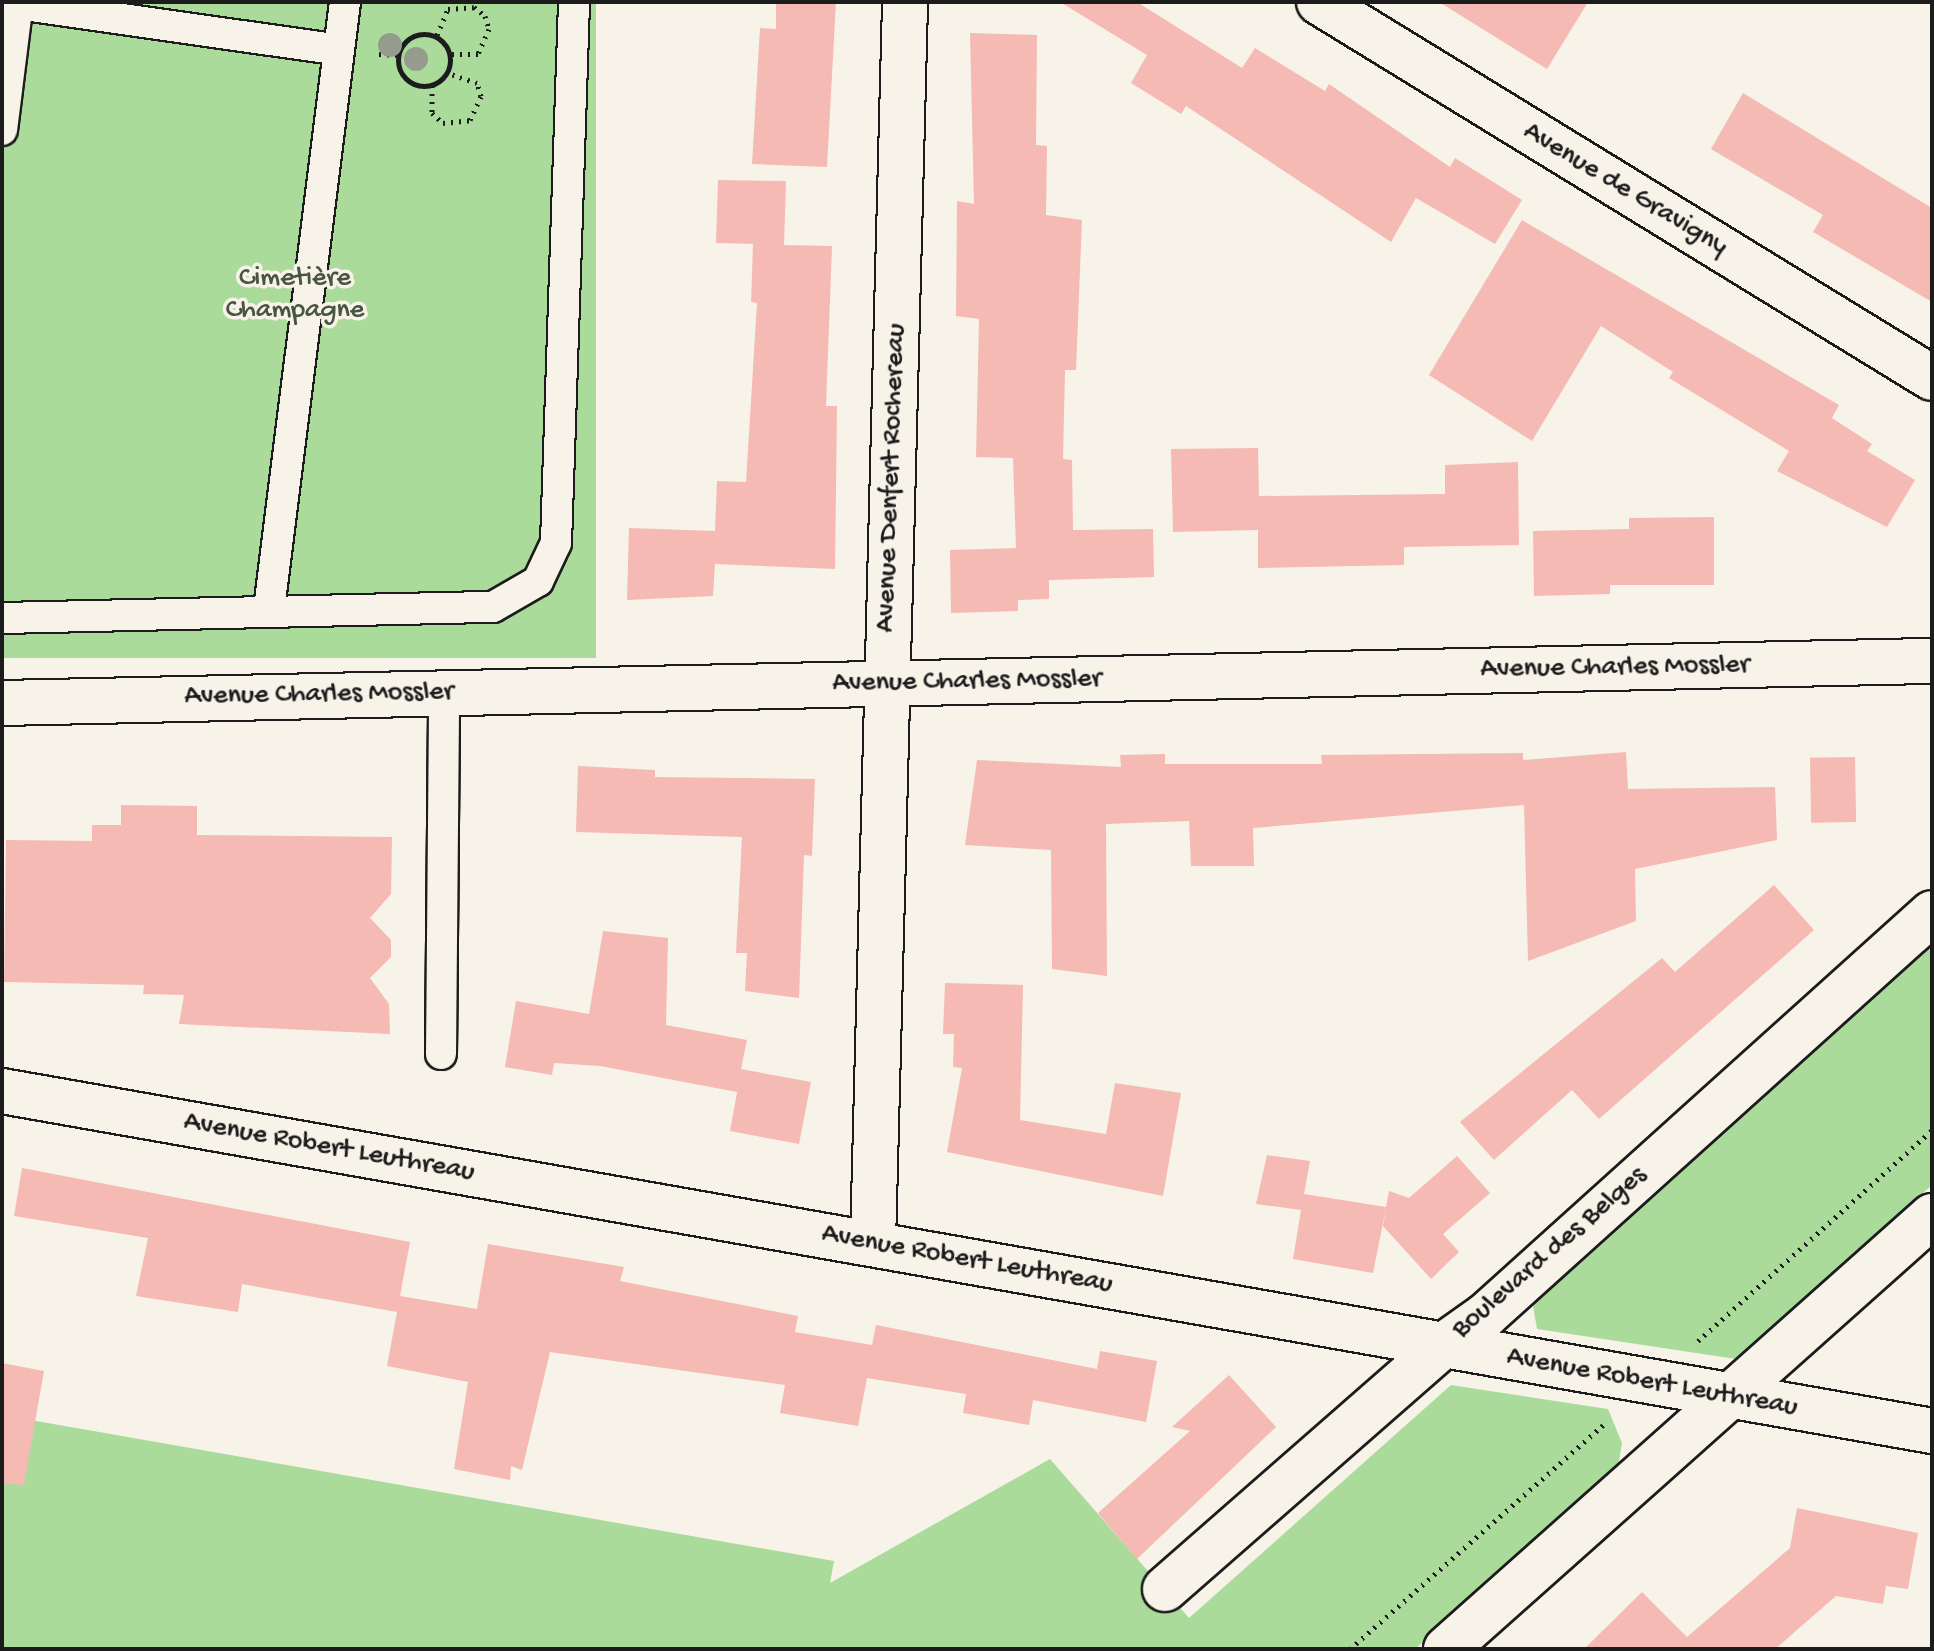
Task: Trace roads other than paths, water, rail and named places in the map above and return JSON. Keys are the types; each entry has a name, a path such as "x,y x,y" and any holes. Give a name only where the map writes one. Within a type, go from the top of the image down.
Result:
{"street":[{"name":"Avenue Denfert Rochereau","path":"873,1242 905,2"},
{"name":"Avenue de Gravigny","path":"1319,2 1932,378"},
{"name":"Avenue Charles Mossler","path":"2,703 1932,661"},
{"name":"Boulevard des Belges","path":"1165,1589 1441,1347 1486,1315 1932,913"},
{"name":"Avenue Robert Leuthreau","path":"2,1091 873,1242 1441,1347 1932,1431"},
{"path":"1446,1649 1932,1216"}],"lane":[{"path":"269,609 345,2"},
{"path":"2,618 269,609 493,607 518,597 550,567 574,2"},
{"path":"2,130 13,3 339,50"},
{"path":"441,1054 444,692"}],"park label":[{"name":"Cimetière Champagne","path":"295,295"}]}
